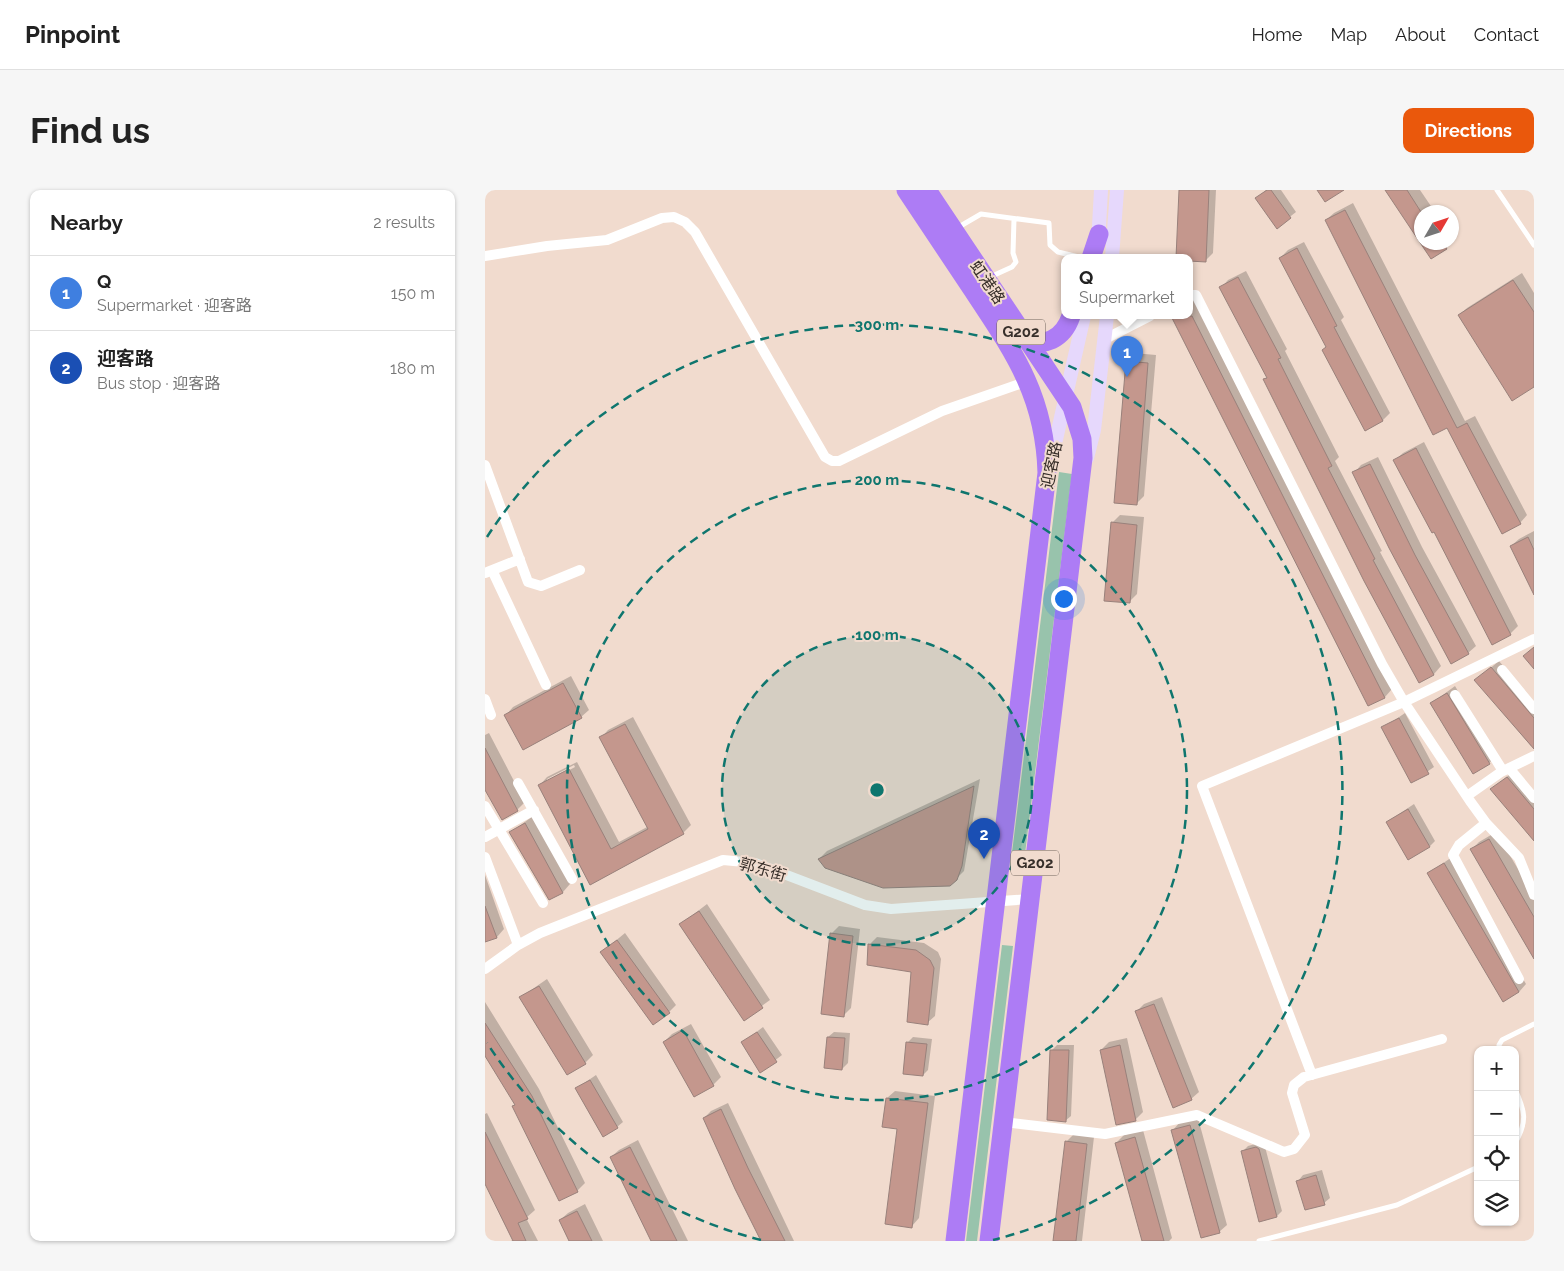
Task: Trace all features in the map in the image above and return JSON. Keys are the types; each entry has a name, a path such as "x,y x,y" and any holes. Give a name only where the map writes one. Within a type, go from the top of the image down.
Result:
{"highway":[{"name":"虹港路","path":"906,190 1015,354 1028,381 1047,451 1045,489"},
{"name":"虹港路","path":"927,190 1072,407 1082,439 1083,458 1080,484"},
{"path":"1092,254 1099,234"},
{"path":"1023,334 1036,342 1052,341 1065,331 1070,319"},
{"name":"迎客路","path":"989,1241 1080,484"},
{"name":"迎客路","path":"955,1241 1045,489"}],"main road":[{"path":"1096,254 1101,190"},
{"path":"1112,254 1117,190"},
{"name":"迎客路","path":"1045,489 1083,319"},
{"name":"迎客路","path":"1080,484 1094,430 1107,319"}],"street":[{"path":"485,256 547,246 607,240 663,218 674,217 685,222 695,232 825,457 832,461 839,462 942,411 1028,381"},
{"path":"1193,295 1196,295 1382,664 1404,702 1467,796 1486,822 1519,858 1534,894"},
{"path":"1105,339 1144,319"},
{"path":"485,465 528,582 541,586 580,570"},
{"path":"520,559 488,571 546,685"},
{"path":"1312,1075 1201,786 1404,702 1534,639"},
{"path":"1503,670 1534,709"},
{"path":"1455,694 1506,770 1534,798"},
{"path":"485,699 491,716"},
{"path":"1467,796 1506,770 1534,756"},
{"path":"519,783 572,879"},
{"path":"485,806 543,903"},
{"path":"485,837 534,810"},
{"path":"1486,822 1459,846 1453,855 1519,979"},
{"path":"485,857 518,945"},
{"name":"郭东街","path":"485,968 518,945 561,924 723,860 755,863 865,905 891,909 1030,899"},
{"path":"1003,1122 1105,1134 1197,1115 1284,1152 1294,1149 1305,1135 1292,1093 1294,1085 1304,1077 1442,1039"}],"lane":[{"path":"1497,190 1534,244"},
{"path":"954,230 981,214 1049,223 1050,245 1058,252 1066,254"},
{"path":"986,279 1012,267 1017,262 1013,253 1014,219"},
{"path":"1499,1046 1502,1040 1534,1024"},
{"path":"1516,1091 1524,1110 1523,1130 1519,1136"},
{"path":"1259,1241 1397,1204 1474,1169"}],"green space":[{"path":"1059,472 1072,474 1023,870 1010,869"},
{"path":"1002,945 1013,946 977,1241 966,1241"}],"building":[{"path":"1179,190 1209,190 1206,262 1193,261 1193,254 1176,254"},
{"path":"1267,190 1271,190 1291,218 1277,229 1255,198"},
{"path":"1317,190 1344,190 1325,202"},
{"path":"1385,190 1407,190 1417,205 1414,205 1414,234"},
{"path":"1345,210 1457,428 1467,423 1521,524 1502,534 1447,428 1433,435 1325,220"},
{"path":"1297,248 1337,326 1334,327 1383,421 1365,431 1322,350 1326,347 1279,258"},
{"path":"1425,250 1445,250 1431,259"},
{"path":"1238,277 1281,358 1278,359 1332,466 1328,468 1375,559 1373,560 1434,675 1419,683 1364,581 1263,379 1267,378 1219,287"},
{"path":"1513,280 1534,312 1534,387 1512,401 1458,315"},
{"path":"1193,318 1385,698 1368,706 1173,319"},
{"path":"1126,361 1148,363 1137,505 1114,503"},
{"path":"1416,448 1511,635 1492,645 1434,532 1432,533 1393,460"},
{"path":"1370,464 1415,555 1469,654 1451,664 1389,548 1352,472"},
{"path":"1111,522 1137,525 1130,603 1104,601"},
{"path":"1528,537 1534,550 1534,595 1510,546"},
{"path":"1534,647 1534,669 1523,656"},
{"path":"1491,667 1534,718 1534,749 1474,680"},
{"path":"563,683 582,718 523,750 504,715"},
{"path":"1447,693 1490,764 1473,774 1430,703"},
{"path":"1399,718 1429,774 1411,783 1381,727"},
{"path":"625,724 684,834 590,885 538,785 569,769 611,849 648,829 599,737"},
{"path":"485,748 518,811 502,820 485,790"},
{"path":"1507,777 1534,809 1534,841 1490,789"},
{"path":"974,786 962,866 957,880 950,886 883,888 825,868 818,859"},
{"path":"1408,809 1430,847 1408,860 1386,822"},
{"path":"525,823 563,893 549,900 509,832"},
{"path":"1489,839 1534,917 1534,959 1470,849"},
{"path":"1444,863 1519,992 1503,1002 1427,873"},
{"path":"485,906 497,938 485,942"},
{"path":"699,911 763,1008 744,1021 679,924"},
{"path":"830,933 853,936 844,1017 821,1014"},
{"path":"617,940 670,1013 653,1025 600,952"},
{"path":"868,944 916,950 930,960 934,968 928,1025 907,1022 911,972 867,965"},
{"path":"539,986 586,1064 567,1075 519,997"},
{"path":"1154,1004 1192,1100 1173,1108 1135,1011"},
{"path":"485,1023 532,1096 578,1192 559,1201 512,1106 515,1105 485,1056"},
{"path":"683,1030 714,1086 694,1097 663,1042"},
{"path":"757,1032 777,1062 760,1073 741,1042"},
{"path":"827,1037 845,1038 842,1070 824,1068"},
{"path":"906,1042 927,1044 923,1076 903,1074"},
{"path":"1120,1045 1136,1121 1116,1125 1100,1050"},
{"path":"1050,1050 1069,1050 1066,1122 1047,1120"},
{"path":"590,1080 618,1128 603,1137 575,1088"},
{"path":"886,1098 928,1103 912,1228 885,1224 897,1129 882,1127"},
{"path":"721,1109 785,1241 761,1241 735,1189 703,1118"},
{"path":"1190,1125 1220,1233 1201,1238 1171,1130"},
{"path":"485,1132 528,1219 518,1223 526,1241 513,1241 485,1184"},
{"path":"1135,1137 1164,1241 1142,1241 1115,1143"},
{"path":"1065,1141 1087,1144 1076,1241 1053,1241"},
{"path":"630,1147 677,1241 651,1241 610,1157"},
{"path":"1256,1147 1259,1149 1277,1217 1259,1222 1241,1151"},
{"path":"1316,1175 1325,1205 1305,1210 1296,1181"},
{"path":"577,1211 592,1241 569,1241 559,1220"}],"place":[{"name":"Q","path":"1127,377"},
{"name":"迎客路","path":"984,859"}]}
